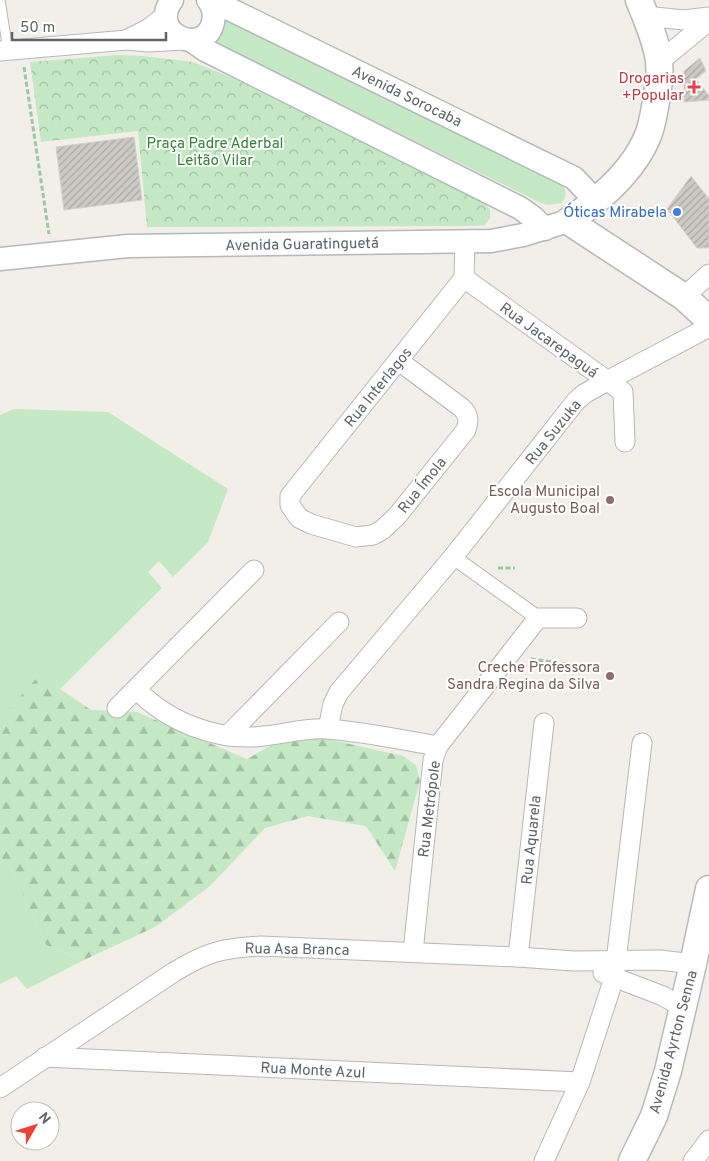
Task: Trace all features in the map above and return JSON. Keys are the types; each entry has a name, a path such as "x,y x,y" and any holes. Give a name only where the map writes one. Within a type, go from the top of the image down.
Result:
{"main road":[{"name":"Avenida Guaratinguetá","path":"556,225 596,201 620,177 637,156 649,133 657,96 659,62 654,40 642,8"},
{"path":"556,225 684,297 709,320"},
{"name":"Avenida Ayrton Senna","path":"632,1161 654,1116 668,1071 694,964 709,889"}],"street":[{"path":"10,50 127,40 148,42 189,40 202,37 213,23 213,10 210,0"},
{"name":"Avenida Sorocaba","path":"210,0 574,178 596,201"},
{"path":"127,40 148,29 168,6"},
{"path":"168,6 167,22 174,34 520,208 534,218 556,225"},
{"path":"642,8 684,20 709,17"},
{"path":"659,62 709,21"},
{"name":"Avenida Guaratinguetá","path":"0,259 128,246 465,242 505,239 556,225"},
{"path":"464,278 465,242"},
{"path":"684,297 709,274"},
{"name":"Rua Interlagos","path":"290,496 464,278"},
{"name":"Rua Jacarepaguá","path":"464,278 623,392 625,442"},
{"name":"Rua Suzuka","path":"328,729 339,692 453,558 576,401 584,394 607,381 709,327"},
{"name":"Rua Ímola","path":"290,496 290,505 299,518 311,524 356,537 364,537 382,530 403,509 466,430 468,419 462,408 400,360"},
{"path":"453,558 538,618 577,618"},
{"path":"117,708 254,570"},
{"name":"Rua Metrópole","path":"413,952 433,760 438,746 538,618"},
{"path":"227,736 339,622"},
{"path":"136,689 156,707 176,718 194,727 227,736 264,737 294,730 328,729 438,746"},
{"name":"Rua Aquarela","path":"518,957 544,723"},
{"path":"544,1161 580,1082 616,969 642,743"},
{"name":"Rua Asa Branca","path":"0,1088 194,960 217,950 236,947 261,946 413,952 574,961 616,969 684,1008"},
{"name":"Rua Asa Branca","path":"616,969 671,960 694,964"},
{"name":"Rua Monte Azul","path":"46,1058 580,1082"},
{"path":"693,1161 709,1140"}],"lane":[{"path":"0,0 10,50"}],"path":[{"path":"10,50 52,253"},
{"path":"498,568 515,568"},
{"path":"508,656 581,666"}],"green space":[{"path":"223,17 561,184 565,191 562,203 548,205 541,203 211,41"},
{"name":"Praça Padre Aderbal Leitão Vilar","path":"117,55 193,62 233,78 475,196 482,200 490,210 490,218 485,225 476,226 147,227 138,131 41,142 30,62"},
{"path":"14,409 108,412 228,489 208,542 173,577 159,561 148,572 162,588 60,689 42,673 0,719 0,415"},
{"path":"42,672 60,689 91,710 137,712 247,759 274,744 323,738 403,756 416,765 420,781 395,871 366,826 308,816 265,828 210,886 155,927 84,960 46,945 11,868 0,857 0,719"},
{"path":"0,857 11,868 46,945 84,960 27,989 16,976 0,984"}],"building":[{"name":"Drogarias +Popular","path":"700,58 706,71 696,79 709,96 709,100 684,102 684,71"},
{"path":"134,137 142,200 64,210 56,147"},
{"path":"691,176 709,199 709,248 697,248 667,209"}],"place":[{"name":"Drogarias +Popular","path":"694,87"},
{"name":"Óticas Mirabela","path":"677,212"},
{"name":"Escola Municipal Augusto Boal","path":"610,500"},
{"name":"Creche Professora Sandra Regina da Silva","path":"610,676"}]}
